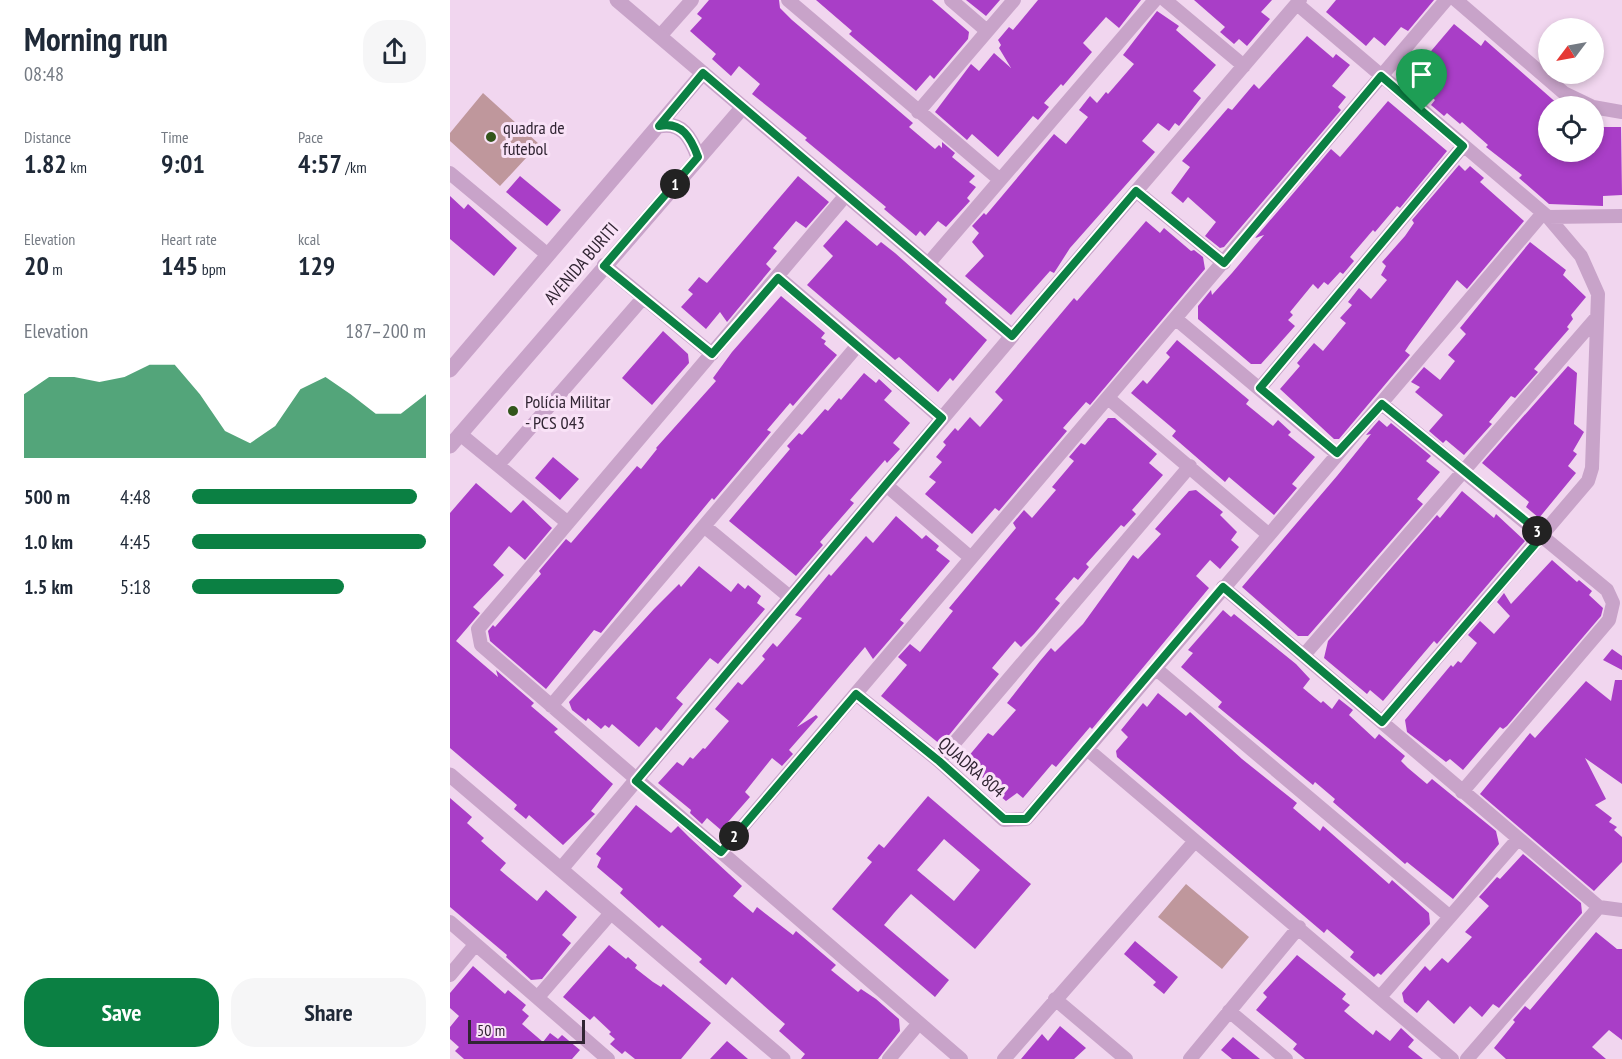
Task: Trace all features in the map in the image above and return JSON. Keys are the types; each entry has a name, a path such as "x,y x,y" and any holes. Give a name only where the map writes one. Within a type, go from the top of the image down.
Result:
{"street":[{"path":"618,0 1012,336"},
{"path":"660,36 692,0"},
{"path":"788,0 999,179"},
{"path":"951,0 987,31"},
{"path":"918,112 1014,0"},
{"path":"928,264 1155,0"},
{"path":"1165,0 1244,66"},
{"path":"721,852 1446,0"},
{"path":"1456,0 1570,96"},
{"path":"561,869 942,418 1299,2 1381,76 1546,215 1581,256 1598,294 1592,468 1585,486 1382,722"},
{"name":"AVENIDA BURITI","path":"450,369 703,73"},
{"name":"AVENIDA BURITI","path":"455,440 743,107"},
{"path":"1604,109 1622,112"},
{"path":"659,126 669,124 682,129 689,136 698,157"},
{"path":"1260,388 1463,146"},
{"path":"450,173 548,255"},
{"path":"1136,191 1224,263"},
{"path":"846,195 778,278 478,629 481,645 961,1059"},
{"path":"1452,1059 1087,749 1337,453 1546,215 1622,216"},
{"path":"604,266 712,354"},
{"path":"778,278 942,418"},
{"path":"498,465 643,298"},
{"path":"1304,655 1597,317"},
{"path":"1176,319 1337,453"},
{"path":"551,706 858,345"},
{"path":"1108,398 1269,535"},
{"path":"1382,404 1543,535 1607,590 1612,597 1614,609 1609,620 1462,792"},
{"path":"455,440 498,465 568,523"},
{"path":"939,761 1190,466"},
{"path":"886,485 971,558"},
{"path":"704,526 790,598"},
{"path":"1223,587 1599,908 1622,910"},
{"path":"1155,668 1449,916"},
{"name":"QUADRA 804","path":"856,694 939,761 1004,819 1018,821 1026,819 1087,749"},
{"path":"450,775 783,1059"},
{"path":"1380,997 1518,839"},
{"path":"1004,1059 1194,841"},
{"path":"1467,1059 1599,908"},
{"path":"538,996 611,913"},
{"path":"450,922 608,1059"},
{"path":"1190,1059 1299,927"},
{"path":"450,975 476,945"},
{"path":"1055,999 1126,1059"},
{"path":"1229,1011 1286,1059"},
{"path":"889,1059 919,1023"}],"shaded area":[{"name":"quadra de futebol","path":"483,93 539,144 500,186 450,141 450,133"},
{"path":"1186,884 1249,937 1222,969 1158,917"}],"building":[{"path":"709,0 779,0 780,8 792,20 913,123 909,127 935,149 939,145 942,148 942,142 955,153 952,157 975,176 969,182 976,187 967,198 970,201 946,227 938,221 925,236 920,231 916,236 884,209 886,207 805,140 807,138 752,94 760,84 739,66 731,76 712,59 716,54 690,31 702,18 697,14"},
{"path":"816,0 932,0 969,32 968,39 934,79 930,75 916,91 849,34 852,31"},
{"path":"966,0 1000,0 986,16"},
{"path":"1038,0 1141,0 1119,28 1106,17 1083,43 1092,52 1063,86 1061,84 1044,103 1049,107 1038,120 1033,116 998,157 972,134 967,140 935,112 971,64 979,71 994,53 1011,68 999,48 1001,45 998,40 1009,27 1013,30"},
{"path":"1194,0 1272,0 1261,12 1270,19 1247,46 1239,39 1234,44 1220,32 1225,27"},
{"path":"1336,0 1434,0 1408,31 1401,27 1385,46 1374,37 1366,46 1326,12"},
{"path":"1157,11 1179,26 1176,30 1216,65 1193,91 1201,98 1179,126 1175,123 1169,131 1158,123 1142,141 1155,152 1070,248 1054,273 1050,271 1011,315 965,276 984,256 972,242 979,233 972,226 984,213 986,215 1054,134 1066,144 1088,117 1079,110 1090,96 1097,103 1134,64 1123,55"},
{"path":"1454,24 1481,46 1485,40 1549,96 1538,96 1538,162 1604,162 1604,127 1621,127 1622,195 1603,196 1603,206 1549,204 1519,178 1522,175 1486,147 1488,145 1462,122 1460,124 1447,113 1444,116 1431,105 1435,100 1409,77"},
{"path":"1307,36 1333,58 1336,54 1350,65 1332,86 1346,97 1338,107 1341,110 1224,247 1220,248 1205,236 1216,222 1188,197 1183,203 1171,193 1190,167 1182,161 1228,108 1232,110 1254,84 1259,89"},
{"path":"1388,101 1447,151 1400,208 1397,206 1350,257 1354,261 1343,274 1340,272 1328,285 1324,282 1318,289 1313,284 1290,312 1293,315 1288,320 1295,326 1261,364 1251,364 1198,319 1198,306 1211,290 1212,295 1232,273 1264,235 1255,238 1331,149 1340,157"},
{"path":"1459,165 1465,171 1470,166 1484,178 1480,182 1524,221 1467,289 1457,280 1405,351 1410,355 1339,439 1334,439 1280,389 1300,366 1297,363 1314,343 1323,351 1346,323 1340,318 1352,305 1348,302 1359,288 1371,299 1387,280 1381,275 1386,266 1382,262 1405,236 1414,223 1412,220"},
{"path":"520,176 561,210 547,226 506,192"},
{"path":"798,176 829,202 806,228 796,221 773,248 777,251 766,264 771,269 727,322 720,312 706,329 681,307 693,294 688,290 699,277 707,283"},
{"path":"450,196 464,209 468,204 517,248 494,276 450,239"},
{"path":"846,220 877,246 881,242 895,253 947,299 945,303 987,340 953,381 950,378 938,392 899,357 895,360 807,285 833,256 823,246"},
{"path":"1146,221 1160,233 1164,228 1191,251 1194,250 1203,257 1205,269 1090,405 1086,402 1063,428 1067,431 999,511 995,508 972,534 925,494 936,482 929,477 942,462 936,457 946,445 943,442 955,428 958,431 970,417 980,427 1003,400 995,392 1074,298 1077,301"},
{"path":"1530,242 1566,270 1563,275 1586,297 1571,315 1573,319 1567,327 1569,329 1534,369 1538,372 1515,398 1511,396 1489,422 1492,424 1464,455 1446,440 1443,443 1429,431 1443,415 1415,392 1420,387 1411,382 1424,367 1440,380 1455,361 1448,355 1466,334 1460,328"},
{"path":"781,296 825,333 821,338 826,341 824,344 837,355 793,406 790,403 767,430 771,432 714,500 712,498 601,633 594,630 546,689 490,641 488,631 493,625 495,627 541,574 539,571 566,539 571,543 637,466 641,469 656,448 716,381 713,378 732,352"},
{"path":"663,331 688,354 689,363 652,405 622,378"},
{"path":"1177,340 1249,400 1246,404 1273,426 1278,420 1291,432 1288,435 1315,457 1292,484 1297,488 1274,515 1229,477 1225,482 1172,436 1176,431 1131,393 1143,380 1147,384 1170,357 1166,353"},
{"path":"1568,366 1577,373 1574,424 1584,432 1573,451 1577,454 1568,466 1576,473 1539,518 1526,507 1529,502 1482,463"},
{"path":"864,373 876,383 879,379 892,391 884,400 910,423 893,443 900,449 887,463 885,460 850,500 854,503 820,542 823,545 796,576 729,521 790,449 787,446 799,433 802,435 825,409 828,411 839,398 841,400"},
{"path":"1108,418 1115,418 1157,454 1149,463 1163,475 1132,510 1136,514 1124,527 1121,525 1086,564 1089,567 1078,580 1074,577 1055,599 1060,603 1034,634 1021,647 1015,641 992,668 999,674 941,745 881,696 907,665 898,657 910,644 920,652 953,611 949,608 1016,528 1013,523 1024,510 1032,518 1056,490 1052,487 1074,461 1069,457 1081,443 1085,445"},
{"path":"1379,420 1387,427 1391,423 1431,456 1426,461 1440,472 1417,499 1423,504 1308,636 1298,636 1242,587 1337,476 1371,434 1366,435"},
{"path":"553,457 579,479 560,500 535,478"},
{"path":"476,483 511,513 523,500 552,528 525,560 509,546 493,565 504,575 473,607 480,613 456,641 498,677 496,670 534,703 531,706 558,729 554,732 613,784 591,811 595,814 563,845 529,815 526,819 514,809 517,805 450,748 450,513"},
{"path":"1196,490 1223,512 1220,515 1237,532 1231,540 1239,547 1220,569 1210,560 1196,576 1209,588 1092,729 1090,727 1056,767 1052,764 1023,798 1017,793 1006,801 962,764 988,733 993,736 1016,710 1007,703 1051,648 1055,652 1083,624 1133,555 1138,559 1161,534 1155,529 1189,491"},
{"path":"1462,491 1494,518 1496,514 1525,541 1437,644 1434,641 1383,701 1370,690 1367,694 1324,658 1328,641 1437,515 1440,518"},
{"path":"896,516 922,539 926,535 939,546 936,550 950,561 900,620 904,623 873,659 865,647 797,727 816,715 818,717 789,750 793,754 782,766 772,758 745,792 750,797 721,830 707,818 702,824 690,813 691,810 658,783 677,762 683,766 690,757 693,759 703,748 705,749 729,721 715,709 738,682 742,685 765,659 762,656 773,643 777,647 802,618 795,615 829,574 831,576 866,536 873,543"},
{"path":"1552,560 1577,582 1579,580 1592,591 1589,595 1603,608 1601,616 1507,726 1503,729 1500,727 1463,770 1450,759 1446,762 1407,732 1405,720 1451,665 1453,667 1458,661 1461,663 1477,643 1468,635 1480,621 1494,634 1510,616 1497,602 1504,593 1511,604"},
{"path":"699,566 731,592 738,583 745,589 748,585 761,596 757,603 765,609 718,664 710,658 676,698 683,704 661,731 656,727 639,747 612,724 609,728 605,725 601,729 588,718 586,721 572,710 569,702 654,609 679,584 681,587"},
{"path":"1223,610 1231,617 1234,614 1296,664 1310,679 1303,688 1321,703 1323,701 1332,709 1339,699 1353,710 1349,715 1375,739 1379,734 1405,756 1401,761 1427,784 1432,779 1496,831 1499,844 1453,899 1407,862 1405,864 1333,802 1335,799 1315,782 1313,785 1218,707 1222,702 1181,667 1193,653 1188,650"},
{"path":"1612,649 1622,656 1622,670 1603,660"},
{"path":"1615,680 1622,680 1622,784 1585,758 1606,799 1595,805 1612,818 1609,822 1617,827 1614,830 1622,837 1622,862 1594,891 1480,794 1530,733 1535,738 1586,681 1611,701"},
{"path":"1158,693 1186,716 1190,712 1242,759 1297,803 1293,808 1320,831 1323,826 1389,884 1392,880 1429,913 1430,924 1381,975 1378,973 1374,977 1350,957 1354,952 1327,929 1324,933 1117,757 1116,751 1128,737 1121,730 1143,703 1147,707"},
{"path":"928,796 1031,884 975,949 911,894 894,913 884,925 949,980 935,997 832,909 872,862 867,858 879,844 884,848","holes":["944,839 980,870 954,901 917,870"]},
{"path":"450,798 472,817 467,823 484,838 481,841 506,863 500,870 537,901 546,890 577,917 562,935 571,943 542,979 531,980 506,957 507,955 450,907"},
{"path":"636,805 671,833 678,826 742,886 733,896 753,913 757,907 793,935 796,931 836,965 831,970 858,992 861,989 876,999 899,1019 900,1031 878,1059 801,1059 805,1054 779,1031 785,1024 732,977 726,985 699,962 702,959 662,925 659,928 620,893 623,889 597,867 601,858 596,854"},
{"path":"1523,854 1581,903 1582,913 1499,1008 1493,1004 1482,1017 1470,1006 1454,1024 1428,1000 1417,1013 1404,1002 1402,993 1425,966 1430,971 1442,958 1448,963 1472,937 1465,932 1489,906 1479,897 1497,877 1500,879"},
{"path":"1596,932 1617,949 1622,949 1622,1040 1609,1030 1592,1047 1606,1059 1506,1059 1494,1048 1515,1022 1513,1020 1525,1006 1530,1010"},
{"path":"1135,941 1178,977 1164,994 1153,985 1156,982 1124,954"},
{"path":"609,945 626,959 628,957 637,965 635,968 653,982 661,987 663,984 711,1023 681,1059 635,1059 625,1051 622,1054 610,1044 615,1039 609,1034 611,1032 594,1016 590,1020 563,997"},
{"path":"1297,955 1346,994 1342,999 1350,1005 1344,1011 1373,1035 1376,1030 1390,1041 1401,1028 1414,1040 1408,1047 1423,1059 1305,1059 1293,1049 1297,1044 1256,1010 1267,997 1263,993"},
{"path":"473,966 505,994 508,990 526,1005 522,1010 529,1016 522,1024 543,1042 550,1033 558,1039 562,1035 580,1050 572,1059 464,1059 455,1051 459,1047 450,1039 450,1027 459,1016 450,1008 450,993"},
{"path":"1060,1026 1086,1048 1074,1059 1021,1059 1042,1034 1048,1041"},
{"path":"1233,1037 1260,1059 1232,1059 1221,1050"},
{"path":"727,1041 748,1059 710,1059"}],"place":[{"name":"quadra de futebol","path":"491,137"},
{"name":"Polícia Militar - PCS 043","path":"513,411"}],"route":[{"path":"703,73 1012,336 1136,191 1224,263 1381,76 1422,111 1463,146 1260,388 1337,453 1382,404 1543,535 1382,722 1223,587 1026,819 1010,821 1004,819 939,761 856,694 721,852 636,781 942,418 778,278 712,354 604,266 698,157 689,136 682,129 669,124 659,126 703,73"}]}
